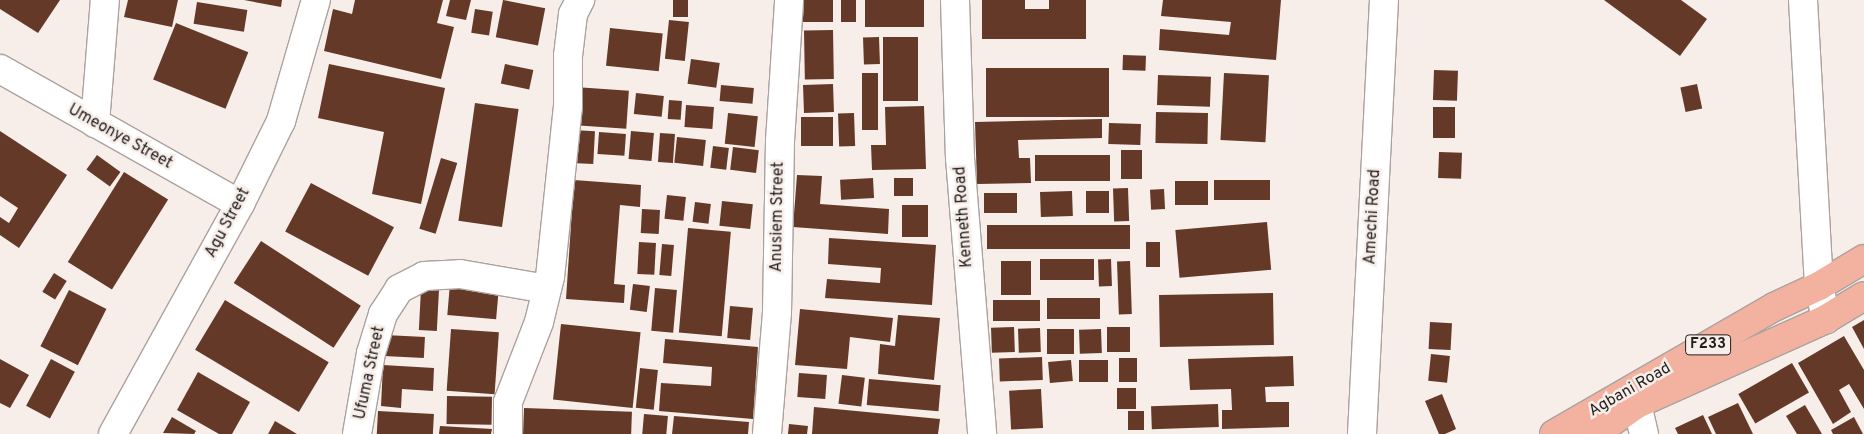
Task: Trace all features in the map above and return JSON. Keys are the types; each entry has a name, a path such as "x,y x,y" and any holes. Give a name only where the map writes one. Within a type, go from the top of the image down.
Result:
{"main road":[{"name":"Agbani Road","path":"1554,434 1774,307 1819,286 1864,259"},
{"name":"Agbani Road","path":"1594,434 1637,404 1826,319 1864,296"}],"street":[{"path":"95,123 105,0"},
{"name":"Agu Street","path":"113,434 240,204 280,121 316,0"},
{"path":"508,434 508,402 520,378 547,289 558,218 568,116 568,56 573,14 580,0"},
{"name":"Anusiem Street","path":"766,434 777,313 780,141 788,0"},
{"name":"Kenneth Road","path":"955,0 960,158 982,434"},
{"name":"Amechi Road","path":"1362,434 1384,0"},
{"path":"1803,0 1819,286 1826,319"},
{"name":"Umeonye Street","path":"0,69 240,204"},
{"name":"Ufuma Street","path":"357,434 371,353 383,314 399,289 424,276 460,274 547,289"},
{"path":"1637,404 1644,434"}],"building":[{"path":"0,0 60,0 38,33 0,9"},
{"path":"128,0 178,0 172,27 124,17"},
{"path":"244,0 282,0 281,7"},
{"path":"355,0 443,0 437,23 454,27 441,79 324,51 333,9 352,14"},
{"path":"450,0 471,0 466,20 446,16"},
{"path":"503,0 545,8 538,46 496,37"},
{"path":"673,0 688,0 688,17 673,17"},
{"path":"796,0 833,0 833,22 796,22"},
{"path":"841,0 856,0 856,22 841,22"},
{"path":"865,0 924,0 924,27 865,27"},
{"path":"982,0 1025,0 1025,9 1049,9 1049,0 1086,0 1086,39 982,39"},
{"path":"1163,0 1281,0 1276,60 1159,50 1160,29 1229,35 1231,22 1161,16"},
{"path":"1604,0 1681,0 1707,19 1680,56"},
{"path":"197,2 247,10 244,32 194,24"},
{"path":"475,9 493,12 489,36 471,33"},
{"path":"669,20 689,22 685,61 665,59"},
{"path":"176,23 248,52 225,109 153,80"},
{"path":"610,28 663,34 659,71 606,66"},
{"path":"833,30 834,79 805,79 804,31"},
{"path":"879,37 880,64 864,65 863,38"},
{"path":"883,37 918,37 918,101 883,101"},
{"path":"1123,55 1146,56 1145,71 1122,70"},
{"path":"691,59 720,63 716,88 688,84"},
{"path":"329,64 445,88 421,204 372,194 384,132 318,118"},
{"path":"505,64 533,70 529,90 501,84"},
{"path":"986,68 1109,68 1109,117 986,117"},
{"path":"1434,70 1458,71 1457,101 1433,100"},
{"path":"862,73 878,73 878,130 862,130"},
{"path":"1224,73 1269,75 1265,142 1220,140"},
{"path":"1158,75 1211,77 1210,107 1157,105"},
{"path":"833,84 834,112 804,113 803,85"},
{"path":"1697,84 1702,108 1686,112 1680,88"},
{"path":"721,85 754,88 752,104 720,101"},
{"path":"575,87 629,91 626,129 572,125"},
{"path":"636,93 664,96 662,117 634,114"},
{"path":"669,100 682,101 681,120 668,119"},
{"path":"475,103 519,109 502,227 458,221"},
{"path":"686,105 714,107 712,129 684,127"},
{"path":"924,106 926,169 872,170 871,145 886,145 885,107"},
{"path":"1433,107 1455,107 1455,138 1433,138"},
{"path":"1156,112 1208,113 1207,144 1155,143"},
{"path":"728,113 758,116 755,147 725,144"},
{"path":"854,113 855,146 839,147 838,114"},
{"path":"801,117 833,117 833,146 801,146"},
{"path":"1102,119 1102,138 1018,140 1019,158 1030,158 1031,183 977,184 975,122"},
{"path":"1109,123 1141,124 1140,145 1108,144"},
{"path":"573,130 595,131 593,164 571,163"},
{"path":"0,131 67,175 19,248 0,235 0,217 9,223 18,208 0,196"},
{"path":"631,131 654,133 651,161 629,159"},
{"path":"599,132 626,134 624,156 597,154"},
{"path":"660,133 675,134 673,163 658,162"},
{"path":"677,137 706,140 703,166 674,163"},
{"path":"713,146 729,148 726,170 710,168"},
{"path":"733,147 759,150 756,173 730,170"},
{"path":"1121,150 1142,150 1142,179 1121,179"},
{"path":"1439,152 1462,153 1461,179 1438,178"},
{"path":"97,155 120,172 110,187 86,170"},
{"path":"1035,155 1110,155 1110,181 1035,181"},
{"path":"441,158 457,163 436,234 419,229"},
{"path":"124,172 168,200 112,289 68,262"},
{"path":"797,175 822,176 820,204 889,209 888,234 793,227"},
{"path":"873,178 874,198 841,200 840,180"},
{"path":"894,178 913,178 913,196 894,196"},
{"path":"574,180 641,185 640,207 620,205 614,284 625,285 624,303 566,299"},
{"path":"1214,180 1270,180 1270,200 1214,200"},
{"path":"1175,181 1208,181 1208,205 1175,205"},
{"path":"311,183 394,227 368,276 285,232"},
{"path":"1128,188 1129,221 1114,222 1113,189"},
{"path":"1164,189 1165,209 1151,210 1150,190"},
{"path":"1072,191 1073,216 1041,217 1040,192"},
{"path":"1086,191 1109,191 1109,213 1086,213"},
{"path":"984,193 1017,193 1017,213 984,213"},
{"path":"667,195 686,197 683,221 664,219"},
{"path":"722,201 753,204 750,229 719,226"},
{"path":"695,202 711,204 708,224 693,222"},
{"path":"902,205 928,205 928,237 902,237"},
{"path":"642,209 660,210 659,234 641,233"},
{"path":"1267,222 1271,270 1180,278 1175,230"},
{"path":"987,225 1130,225 1130,249 987,249"},
{"path":"688,228 731,232 722,336 679,333"},
{"path":"829,238 936,245 932,305 825,298 827,279 880,283 881,268 828,264"},
{"path":"261,241 361,306 334,348 234,283"},
{"path":"639,242 656,243 654,275 637,274"},
{"path":"1146,242 1160,242 1160,267 1146,267"},
{"path":"662,244 674,245 671,276 659,275"},
{"path":"1040,259 1094,259 1094,280 1040,280"},
{"path":"1098,259 1111,259 1112,286 1099,286"},
{"path":"1001,261 1031,261 1031,295 1001,295"},
{"path":"1117,261 1130,261 1132,314 1119,314"},
{"path":"54,273 67,281 55,300 42,292"},
{"path":"450,284 499,288 496,319 447,315"},
{"path":"633,284 650,286 647,312 630,310"},
{"path":"655,288 677,290 673,333 651,331"},
{"path":"421,289 439,290 437,331 419,330"},
{"path":"69,290 106,309 78,365 40,346"},
{"path":"1273,293 1274,345 1160,347 1159,295"},
{"path":"1047,298 1100,298 1100,319 1047,319"},
{"path":"225,300 329,362 299,412 195,350"},
{"path":"993,300 1040,300 1040,321 993,321"},
{"path":"730,306 753,308 750,340 727,338"},
{"path":"800,309 893,318 890,342 850,337 847,369 795,365"},
{"path":"898,315 940,318 934,380 878,374 880,344 895,346"},
{"path":"1864,320 1864,349 1852,327"},
{"path":"1430,322 1452,323 1451,350 1429,349"},
{"path":"561,324 641,332 633,408 553,400"},
{"path":"1014,327 1015,352 992,353 991,328"},
{"path":"1107,327 1130,327 1130,352 1107,352"},
{"path":"1040,328 1041,352 1019,353 1018,329"},
{"path":"451,329 499,332 495,394 447,391"},
{"path":"1047,329 1074,329 1074,354 1047,354"},
{"path":"1101,329 1102,353 1080,354 1079,330"},
{"path":"385,335 425,337 424,358 384,356"},
{"path":"1844,336 1864,370 1864,409 1849,384 1839,390 1851,412 1833,424 1798,363"},
{"path":"665,339 758,347 753,419 659,411 661,383 711,386 712,367 663,363"},
{"path":"1431,354 1450,356 1447,383 1428,381"},
{"path":"1293,356 1294,386 1265,387 1266,402 1289,402 1289,427 1222,429 1222,410 1232,410 1231,389 1190,390 1188,359"},
{"path":"1042,357 1043,380 1000,381 999,359"},
{"path":"1119,358 1137,358 1137,382 1119,382"},
{"path":"0,359 29,375 10,408 0,403"},
{"path":"51,359 75,372 50,418 26,406"},
{"path":"1071,360 1073,381 1050,383 1048,362"},
{"path":"1079,360 1108,360 1108,382 1079,382"},
{"path":"1792,363 1809,392 1755,423 1738,394"},
{"path":"383,365 434,368 433,391 402,389 401,408 381,406"},
{"path":"640,368 658,370 654,410 636,408"},
{"path":"198,372 250,402 232,434 219,434 177,410"},
{"path":"799,373 827,375 825,399 797,397"},
{"path":"842,375 865,378 861,407 838,404"},
{"path":"869,379 941,385 938,411 867,405"},
{"path":"1117,388 1136,388 1136,409 1117,409"},
{"path":"1041,389 1043,428 1011,430 1009,391"},
{"path":"1442,394 1456,429 1445,434 1439,434 1425,401"},
{"path":"447,396 492,397 492,425 447,424"},
{"path":"1738,403 1753,434 1716,434 1708,417"},
{"path":"1218,404 1219,427 1152,429 1151,406"},
{"path":"1805,405 1822,434 1797,434 1786,416"},
{"path":"814,407 940,419 938,434 812,434"},
{"path":"524,408 632,412 631,434 523,434"},
{"path":"378,411 434,414 433,434 377,434"},
{"path":"1128,411 1144,411 1144,430 1128,430"},
{"path":"644,414 668,416 666,434 642,434"},
{"path":"1703,415 1712,434 1678,434 1675,428"},
{"path":"674,416 749,422 748,434 672,434"},
{"path":"172,417 196,431 194,434 163,433"},
{"path":"1854,417 1863,434 1833,434 1831,430"},
{"path":"275,421 297,434 268,434"},
{"path":"789,424 808,426 807,434 788,434"},
{"path":"440,426 492,429 491,434 439,434"}]}
